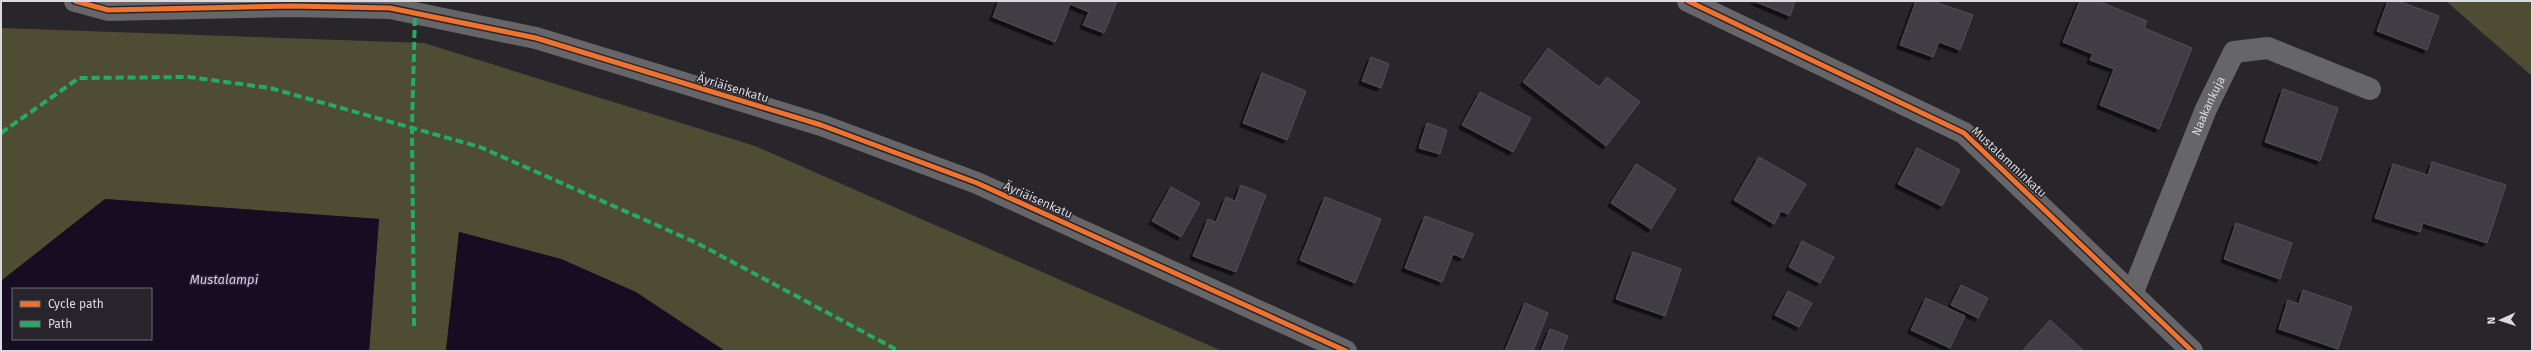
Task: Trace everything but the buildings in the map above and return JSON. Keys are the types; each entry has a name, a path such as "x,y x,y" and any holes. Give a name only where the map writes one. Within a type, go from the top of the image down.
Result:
{"street":[{"name":"Äyriäisenkatu","path":"75,1 108,10 292,6 390,8 536,38 821,125 978,183 1346,351"},
{"name":"Mustalamminkatu","path":"1701,4 1964,133 2192,351"},
{"name":"Naakankuja","path":"2132,294 2206,109 2234,52 2268,48 2370,89"}],"shaded area":[{"path":"2446,1 2532,1 2532,76"},
{"path":"1,28 424,43 755,146 1222,351 725,351 635,292 561,259 459,232 446,351 369,351 379,219 105,199 1,281"}],"water":[{"name":"Mustalampi","path":"105,199 379,219 369,351 1,351 1,281"},
{"path":"459,232 561,259 636,292 725,351 446,351"}],"marked path":[{"path":"414,326 412,128 415,13"},
{"path":"1,133 79,78 189,77 270,88 480,147 697,243 899,351"}],"cycle path":[{"path":"75,1 108,10 292,6 390,8 536,38 821,125 977,183 1346,351"},
{"path":"1688,1 1964,133 2192,351"}]}
